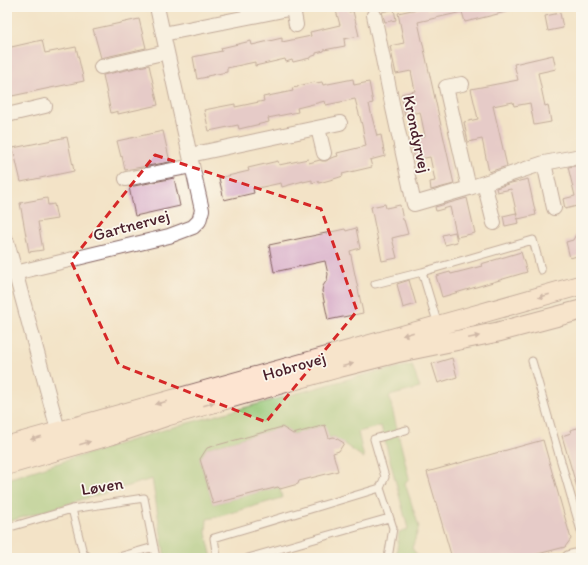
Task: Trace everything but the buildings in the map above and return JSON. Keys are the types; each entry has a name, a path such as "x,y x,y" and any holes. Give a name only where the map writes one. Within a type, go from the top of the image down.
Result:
{"main road":[{"name":"Hobrovej","path":"7,465 61,440 438,326 581,285"},
{"name":"Hobrovej","path":"7,446 111,435 167,416 337,368 396,353 498,332 581,310"}],"street":[{"name":"Gartnervej","path":"15,273 169,236 193,226 199,221 202,210 157,7"},
{"path":"163,34 295,7 296,25"},
{"name":"Krondyrvej","path":"374,15 414,204 469,188 544,163 581,156"},
{"path":"101,67 167,52"},
{"path":"462,84 446,87 469,188"},
{"path":"7,115 45,106"},
{"path":"126,179 191,160 340,123"},
{"path":"318,128 324,153"},
{"path":"544,163 554,208"},
{"path":"484,183 494,223"},
{"path":"7,242 61,440"},
{"path":"569,558 581,555"}],"lane":[{"path":"375,284 533,240 541,270"},
{"path":"422,272 438,326"},
{"path":"532,361 581,530"},
{"path":"388,558 393,528 380,488 385,477 374,439 406,430"},
{"path":"218,558 214,538 380,488"},
{"name":"Løven","path":"7,528 72,509 144,498 156,558"},
{"path":"72,509 83,553 90,558"},
{"path":"248,558 389,518"},
{"path":"115,558 154,547"}],"highlighted area":[{"path":"155,155 321,209 357,311 266,422 119,365 71,261"}],"green space":[{"path":"412,365 420,388 389,396 409,478 405,483 419,527 412,548 419,558 396,558 399,532 408,529 381,426 358,432 364,458 334,437 329,438 324,425 293,434 282,427 207,448 200,459 213,504 278,487 282,498 207,519 206,533 212,558 165,558 152,479 7,522 7,479 170,428 371,373"}]}
